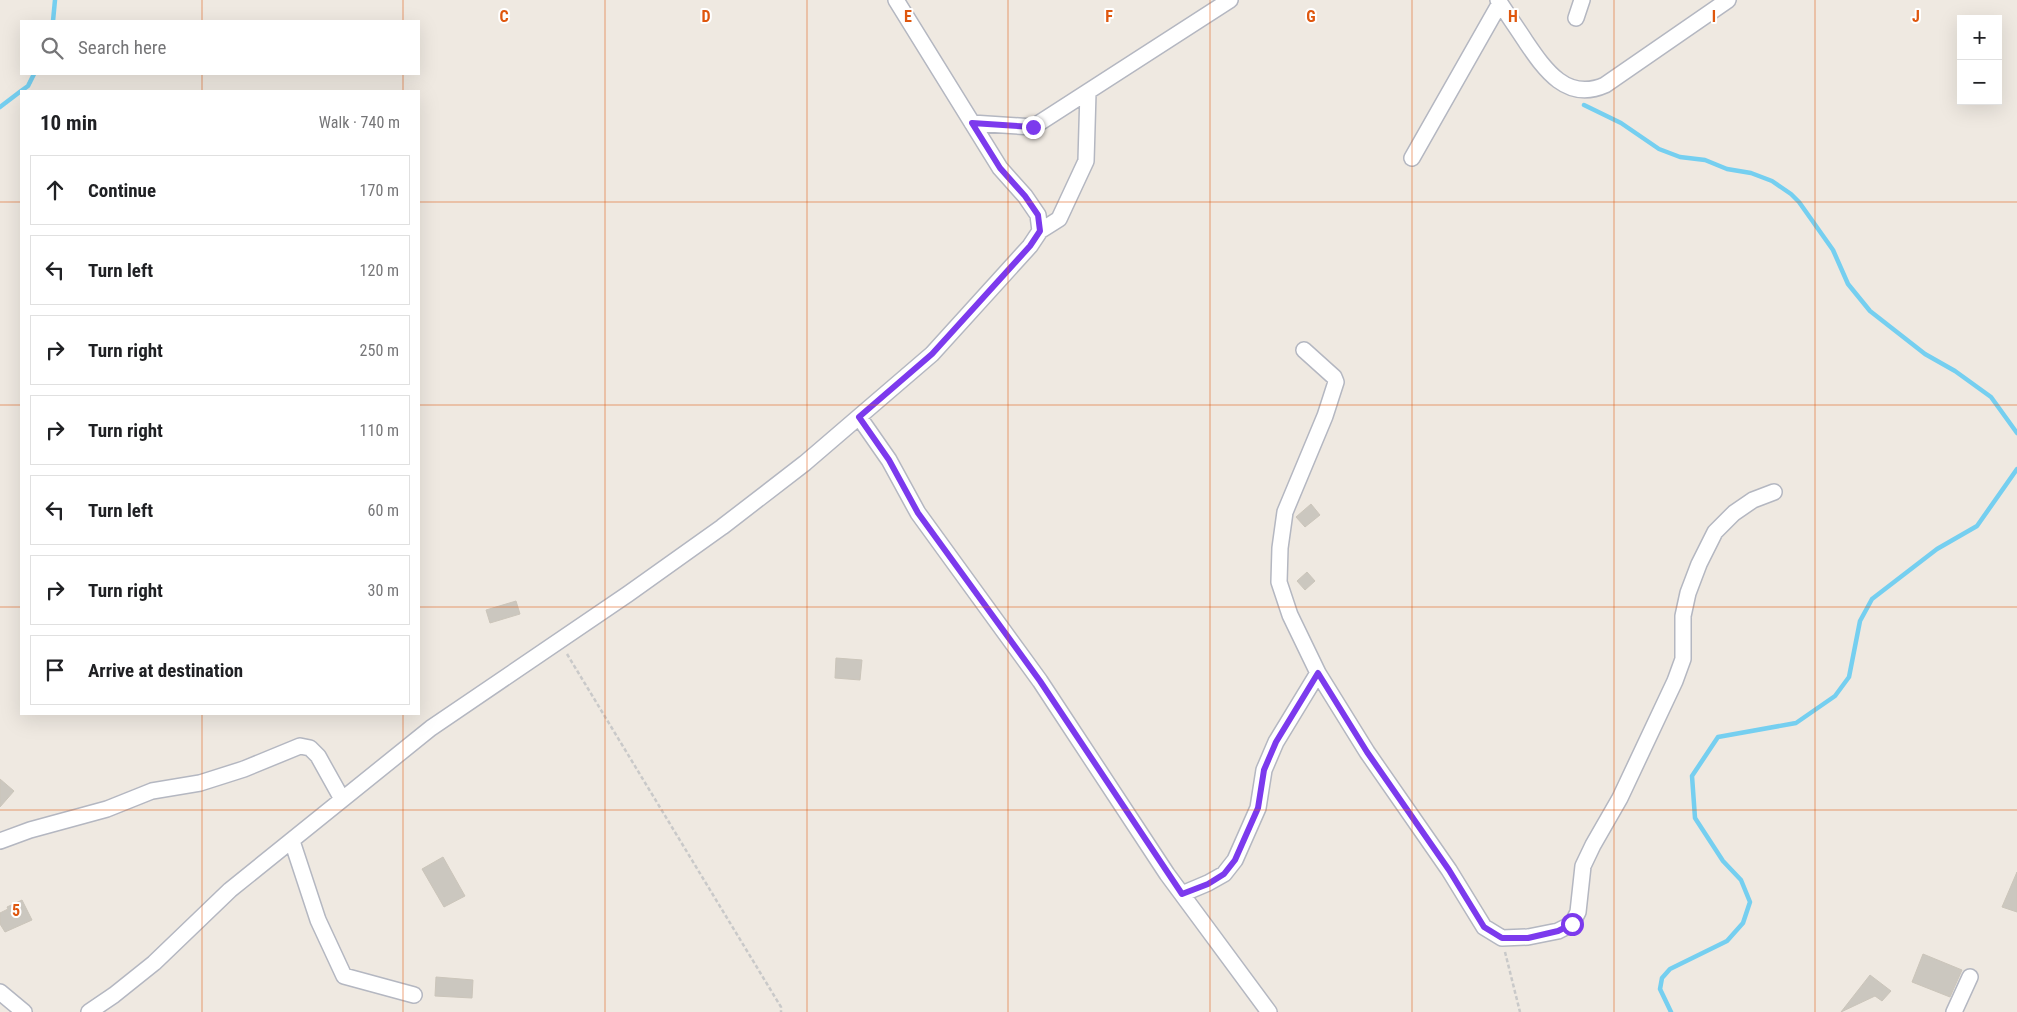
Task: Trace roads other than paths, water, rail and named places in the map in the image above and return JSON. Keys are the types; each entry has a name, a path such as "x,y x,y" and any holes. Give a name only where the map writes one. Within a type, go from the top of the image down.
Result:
{"street":[{"path":"896,0 1000,168 1025,196 1038,215 1040,231"},
{"path":"972,123 1033,127 1230,0"},
{"path":"1576,18 1582,0"},
{"path":"1412,158 1499,2 1540,64 1553,77 1565,85 1579,90 1594,90 1606,85 1728,0"},
{"path":"89,1012 114,996 148,968 230,890 431,728 628,594 722,527 805,463 932,354 1030,246 1040,231 1059,219 1086,161 1088,92"},
{"path":"1304,350 1336,382 1325,416 1286,512 1280,548 1279,582 1290,615 1318,673 1367,752 1449,870 1484,927 1502,938 1528,938 1558,931 1572,924 1578,912 1583,866 1620,798 1675,681 1683,658 1684,609 1699,564 1715,532 1734,513 1753,500 1774,492"},
{"path":"859,417 889,460 918,513 1040,681 1182,894 1269,1012"},
{"path":"1182,894 1208,884 1224,874 1235,860 1258,808 1264,770 1273,749 1318,673"},
{"path":"0,841 30,830 107,808 152,791 200,783 244,769 300,746 310,748 318,756 342,799"},
{"path":"292,841 318,920 344,976 414,994"},
{"path":"1954,1012 1970,977"},
{"path":"0,992 24,1012"}],"waterway":[{"path":"53,20 55,0"},
{"path":"22,90 28,86 34,75"},
{"path":"0,107 20,92"},
{"path":"1584,105 1621,123 1659,149 1680,157 1705,160 1727,169 1751,173 1772,181 1791,194 1799,202 1833,250 1848,284 1870,311 1925,354 1955,371 1991,397 2017,433"},
{"path":"1671,1012 1660,989 1662,978 1670,969 1727,941 1743,923 1750,902 1741,880 1723,861 1695,818 1692,776 1718,737 1796,723 1835,696 1849,677 1860,621 1872,599 1937,549 1977,526 2017,469"}]}
